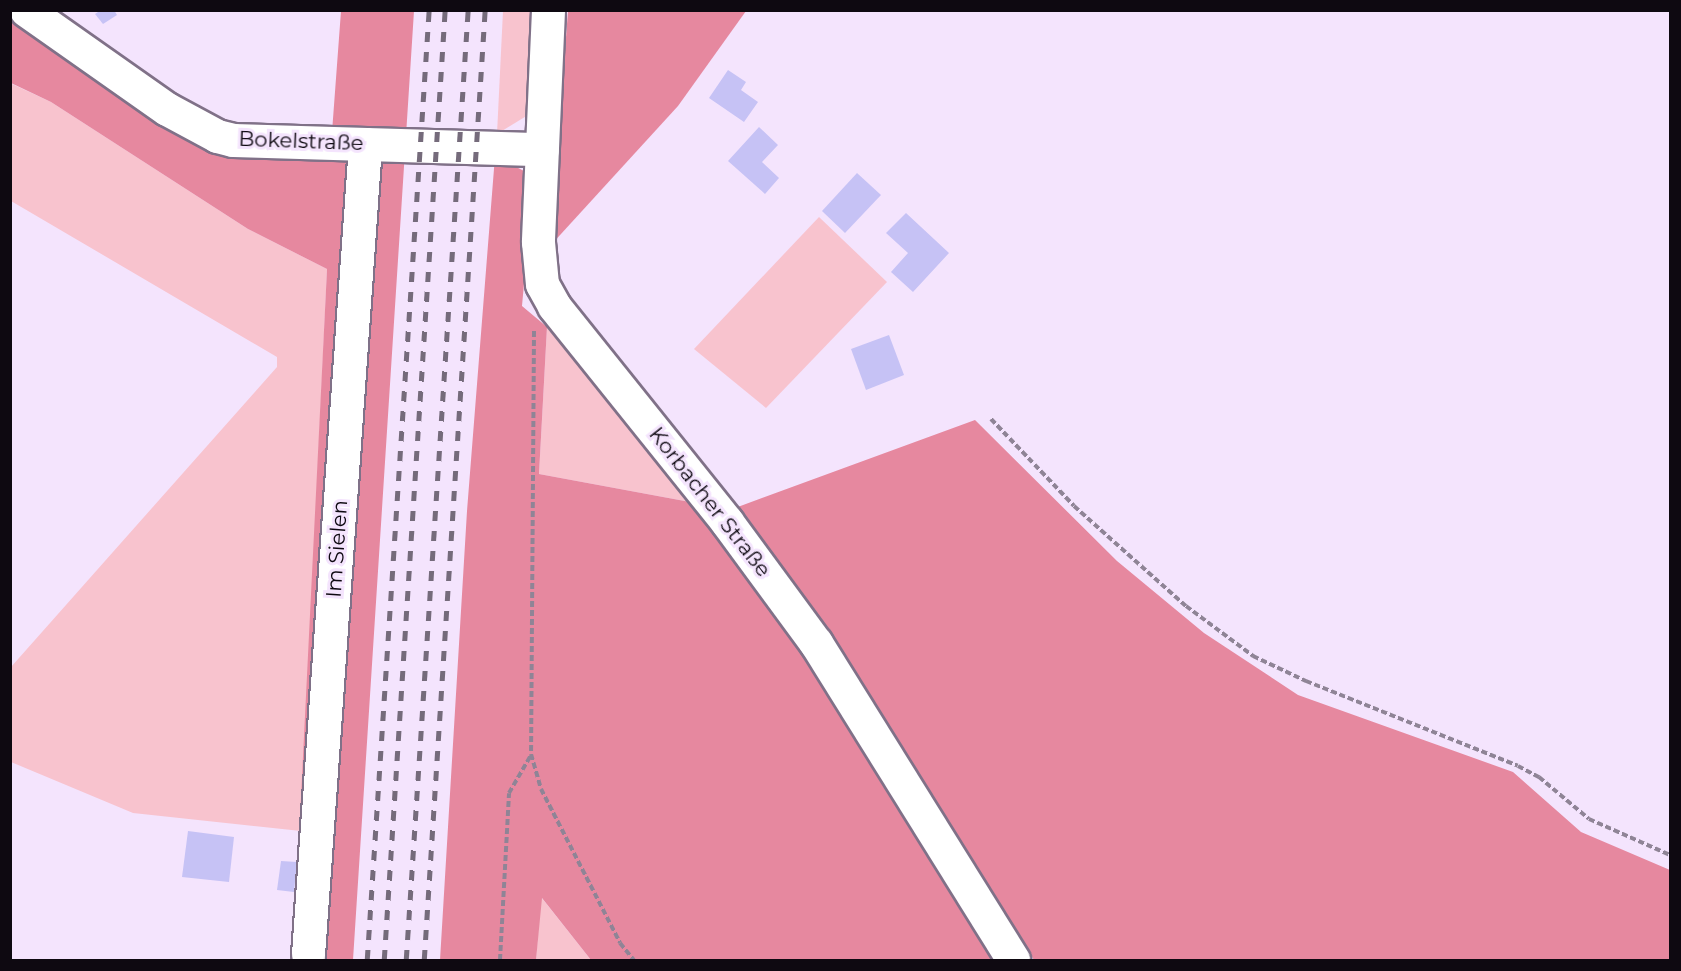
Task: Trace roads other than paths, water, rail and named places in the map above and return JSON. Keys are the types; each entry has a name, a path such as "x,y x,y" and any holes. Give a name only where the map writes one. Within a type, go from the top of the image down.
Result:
{"street":[{"name":"Bokelstraße","path":"26,10 167,109 217,136 233,140 542,149"},
{"name":"Korbacher Straße","path":"548,10 539,252 542,284 554,306 781,592 851,697 1013,960"},
{"name":"Im Sielen","path":"308,954 365,144"}],"railway":[{"path":"367,960 429,10"},
{"path":"384,960 445,10"},
{"path":"406,960 468,10"},
{"path":"424,960 485,10"}]}
